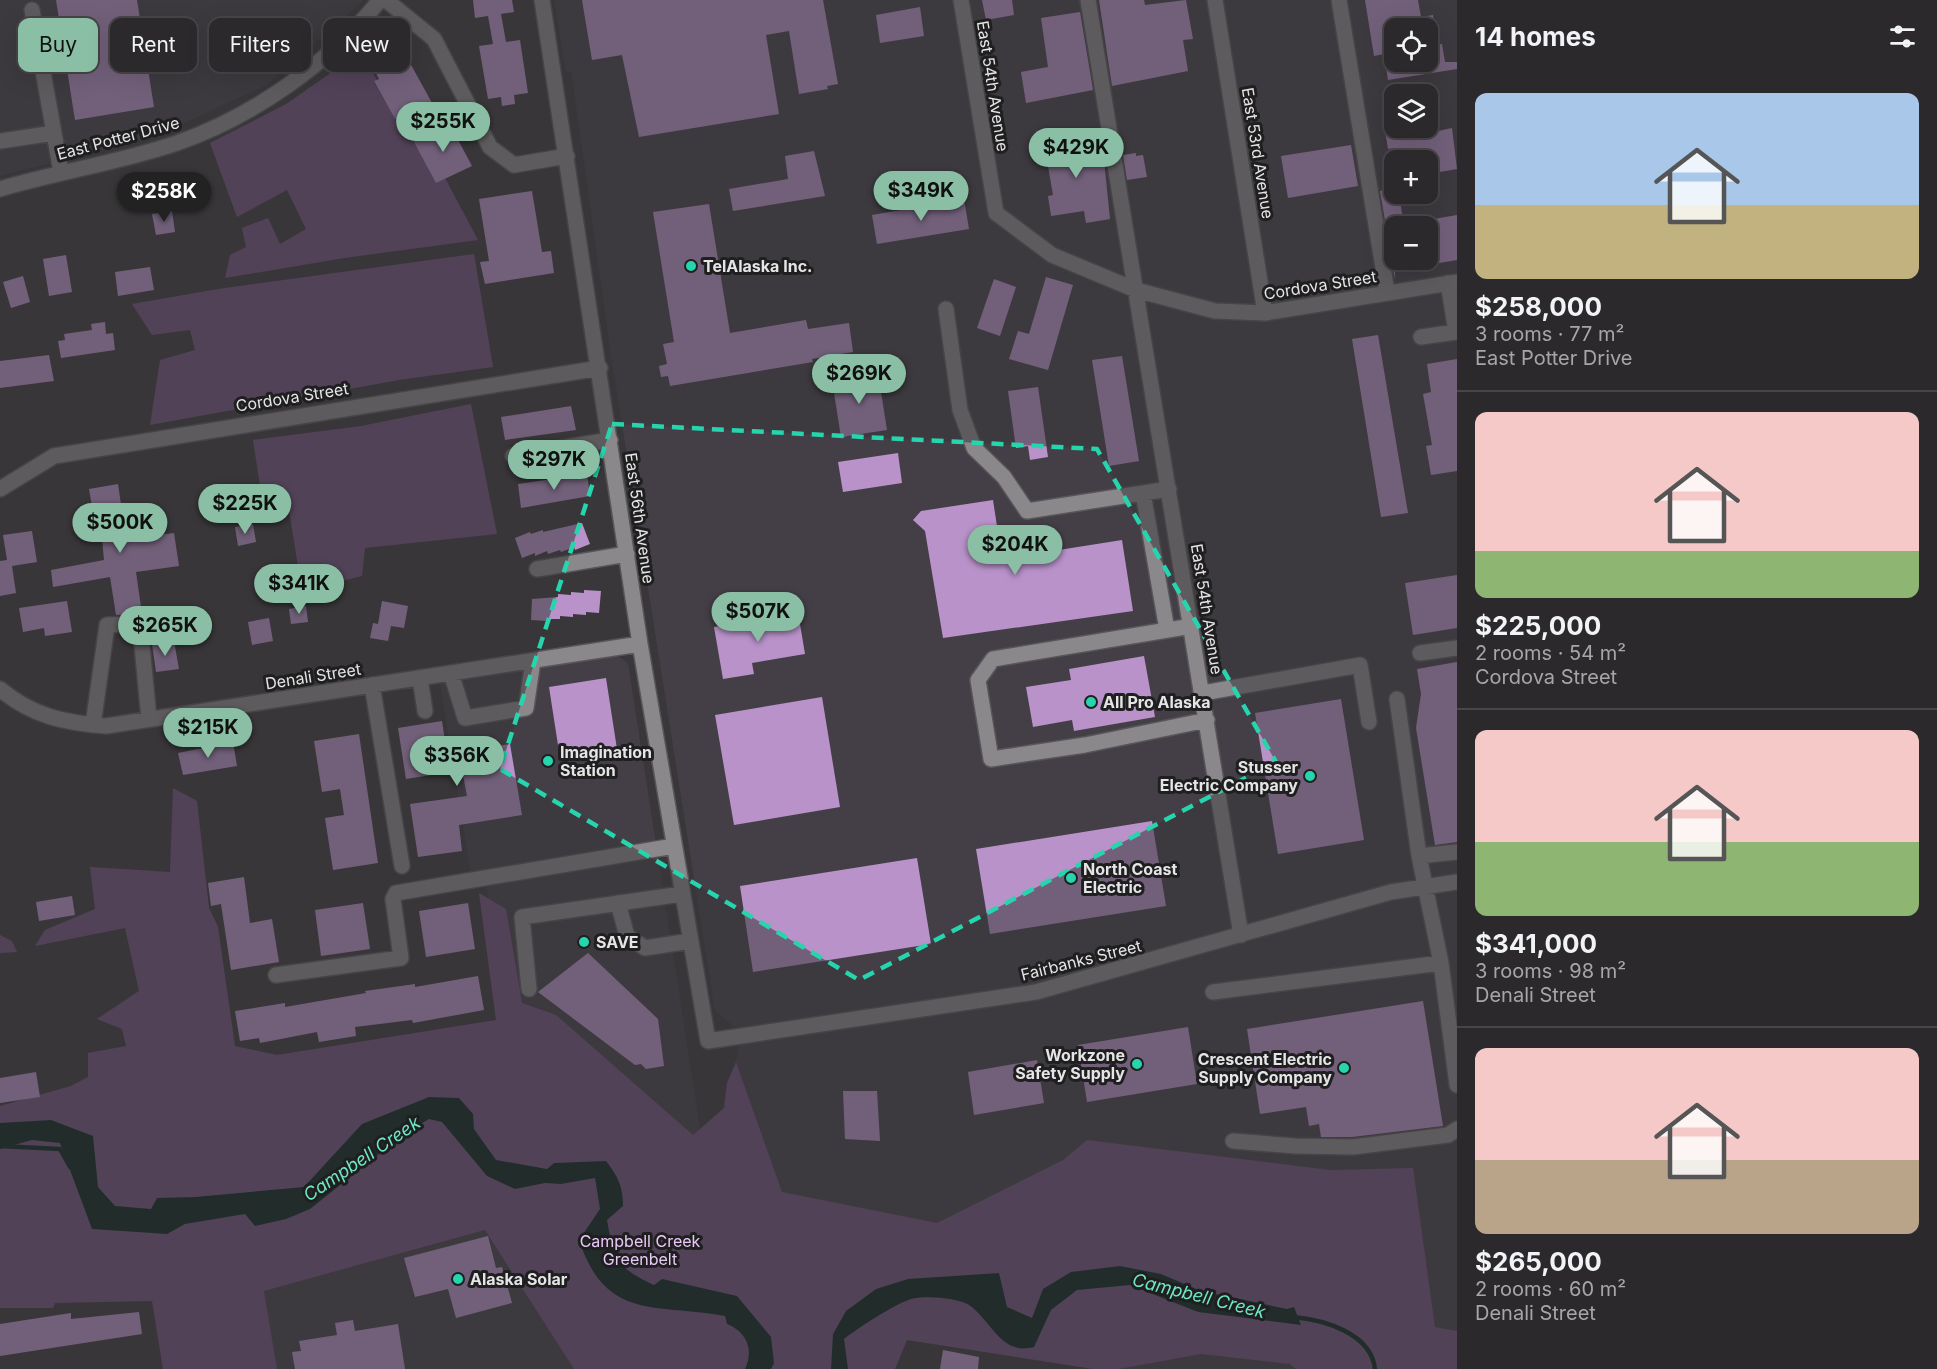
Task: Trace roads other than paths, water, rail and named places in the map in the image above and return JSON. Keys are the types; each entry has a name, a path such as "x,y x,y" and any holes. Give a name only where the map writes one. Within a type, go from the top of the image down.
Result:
{"street":[{"name":"East Potter Drive","path":"0,189 177,143 222,124 269,97 313,66 380,0"},
{"path":"386,0 434,39 490,147 514,165 567,156"},
{"name":"East 56th Avenue","path":"542,0 600,368 640,644 708,1041"},
{"name":"East 54th Avenue","path":"961,0 996,213"},
{"name":"East 54th Avenue","path":"1088,0 1241,935"},
{"name":"East 53rd Avenue","path":"1215,0 1264,313"},
{"path":"1339,0 1387,292"},
{"path":"32,10 61,172"},
{"path":"0,141 54,133"},
{"name":"Cordova Street","path":"996,213 1052,255 1136,290 1215,311 1264,313 1452,282"},
{"path":"1421,338 1456,332 1452,282"},
{"path":"946,309 960,410 974,448 1004,477 1027,511 1169,489"},
{"name":"Cordova Street","path":"0,489 54,456 600,368"},
{"path":"513,456 610,440"},
{"path":"1143,493 1167,630"},
{"path":"537,569 627,554"},
{"path":"93,725 107,625 136,624 141,635 149,719"},
{"path":"1192,626 993,659 978,680 991,759 1085,745 1207,720"},
{"name":"Denali Street","path":"0,690 40,716 71,724 93,725 149,719 640,644"},
{"path":"1420,654 1457,648"},
{"path":"451,673 465,718 526,708 533,661"},
{"path":"1203,693 1360,665 1369,722"},
{"path":"420,678 425,711"},
{"path":"372,685 402,866"},
{"path":"1397,699 1419,856 1441,963 1457,1085"},
{"path":"276,975 401,957 393,899 396,894 674,846"},
{"path":"1419,856 1457,852"},
{"name":"Fairbanks Street","path":"708,1041 1036,992 1391,892 1457,882"},
{"path":"529,989 522,917 682,894"},
{"path":"618,903 627,936 645,948 690,941"},
{"path":"1213,992 1441,963"},
{"path":"1233,1141 1295,1146 1353,1147 1448,1135 1457,1129"}],"water":[{"path":"429,1097 459,1098 473,1114 474,1129 496,1160 547,1169 554,1163 606,1161 617,1177 622,1193 623,1206 607,1220 612,1244 619,1261 632,1273 654,1285 662,1279 737,1296 771,1337 774,1363 771,1369 745,1369 749,1355 747,1342 740,1332 727,1324 725,1316 636,1304 619,1297 604,1285 590,1266 579,1240 600,1209 595,1178 561,1184 545,1183 515,1189 487,1176 442,1122 429,1119 404,1134 310,1209 286,1219 255,1226 245,1214 185,1224 167,1234 92,1229 60,1143 32,1140 0,1149 0,1123 51,1120 93,1136 98,1187 115,1206 151,1209 157,1198 195,1197 304,1187 362,1124"},
{"path":"1120,1266 1161,1274 1201,1291 1287,1309 1294,1307 1301,1325 1198,1312 1130,1285 1077,1290 1051,1310 1034,1347 1023,1348 1005,1342 969,1305 950,1299 917,1298 886,1311 844,1339 848,1369 831,1369 833,1334 846,1311 876,1289 908,1279 999,1273 1007,1307 1032,1318 1043,1289 1071,1272"}],"waterway":[{"name":"Campbell Creek","path":"0,1146 60,1149 70,1167"},
{"name":"Campbell Creek","path":"1294,1317 1332,1325 1356,1338 1372,1357 1375,1369"}],"place":[{"name":"TelAlaska Inc.","path":"691,266"},
{"name":"All Pro Alaska","path":"1091,702"},
{"name":"Imagination Station","path":"548,761"},
{"name":"Stusser Electric Company","path":"1310,776"},
{"name":"North Coast Electric","path":"1071,878"},
{"name":"SAVE","path":"584,942"},
{"name":"Workzone Safety Supply","path":"1137,1064"},
{"name":"Crescent Electric Supply Company","path":"1344,1068"},
{"name":"Alaska Solar","path":"458,1279"}],"park label":[{"name":"Campbell Creek Greenbelt","path":"640,1250"}]}
